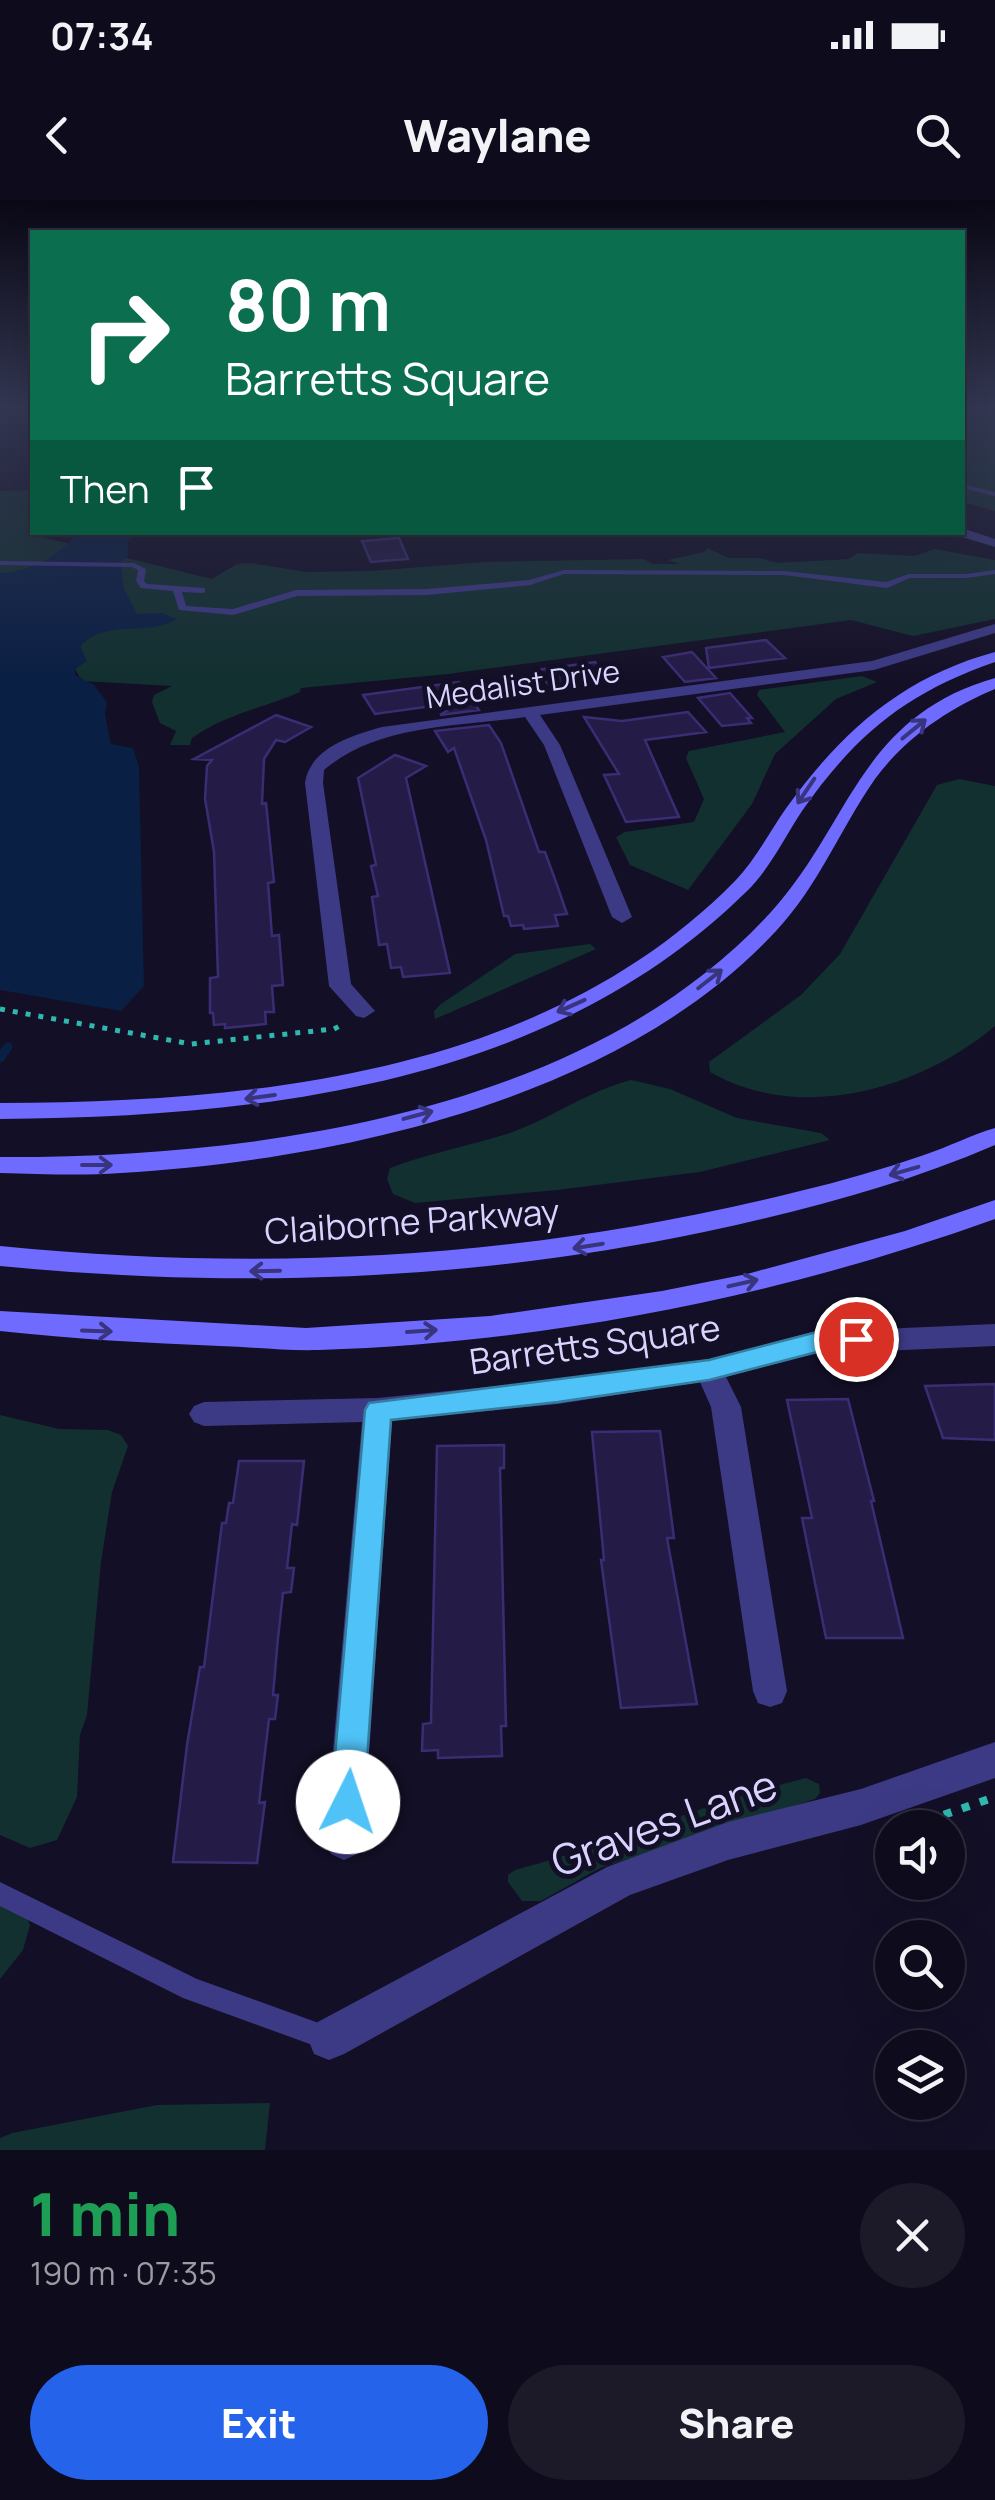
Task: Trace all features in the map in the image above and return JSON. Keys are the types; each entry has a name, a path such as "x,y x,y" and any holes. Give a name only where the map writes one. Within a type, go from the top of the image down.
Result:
{"main road":[{"path":"0,1112 102,1113 183,1107 340,1083 504,1036 595,995 684,940 742,885 831,756 857,729 922,686 995,658"},
{"path":"0,1165 122,1166 254,1151 367,1130 516,1084 604,1047 677,1005 745,952 802,887 881,759 934,714 995,683"},
{"name":"Claiborne Parkway","path":"0,1256 190,1272 342,1270 507,1259 652,1235 807,1200 940,1160 995,1136"},
{"path":"0,1321 81,1330 315,1339 513,1324 736,1286 925,1236 995,1209"}],"street":[{"path":"965,533 995,543"},
{"name":"Medalist Drive","path":"364,1012 340,986 316,811 316,768 341,746 382,732 874,666 995,628"},
{"path":"529,712 552,745 622,918"},
{"name":"Barretts Square","path":"204,1414 378,1410 558,1392 709,1370 813,1343 995,1335"},
{"path":"709,1370 726,1407 770,1690"},
{"path":"344,1841 378,1410"},
{"name":"Graves Lane","path":"329,2040 620,1880 728,1841 861,1807 995,1760"}],"lane":[{"path":"0,563 127,564 142,569 140,582 144,586 202,590"},
{"path":"177,589 182,608 226,612 296,593 427,592 530,582 564,572 777,572 882,584 909,576 995,572"},
{"path":"0,1894 192,1988 329,2040"}],"path":[{"path":"0,1010 131,1030 191,1044 334,1030 364,1012"},
{"path":"960,1810 995,1798"}],"green space":[{"path":"0,500 30,500 30,535 46,535 42,537 212,579 237,564 251,563 305,572 484,562 644,559 653,564 680,564 668,560 708,548 728,558 760,558 777,563 849,559 858,553 914,556 935,549 995,560 995,619 913,636 851,620 448,674 301,688 300,692 218,723 192,738 190,745 170,745 176,731 160,723 152,702 154,695 172,686 82,681 75,669 83,656 80,646 87,639 0,573"},
{"path":"965,500 995,500 995,511 965,503"},
{"path":"862,676 877,682 836,699 775,754 752,804 688,890 630,865 616,837 625,832 694,822 704,799 686,758 689,751 785,732 757,695 759,690"},
{"path":"959,779 995,786 995,1026 932,1067 858,1092 782,1096 745,1088 710,1072 709,1062 801,995 840,954 937,785"},
{"path":"590,944 596,949 435,1019 434,1011 441,1004 515,954"},
{"path":"631,1080 670,1089 737,1118 821,1133 830,1140 700,1172 557,1190 415,1203 393,1194 387,1179 390,1168 510,1133"},
{"path":"0,1415 59,1429 108,1430 121,1435 128,1446 112,1492 101,1562 87,1715 80,1735 77,1797 57,1840 30,1848 0,1835"},
{"path":"806,1778 819,1784 820,1793 815,1799 600,1868 541,1901 522,1901 508,1882 508,1875 515,1870"},
{"path":"0,1901 25,1914 30,1925 23,1950 0,1979"},
{"path":"270,2103 265,2150 0,2150 0,2138 12,2133 157,2105"}],"water":[{"path":"74,535 136,535 128,542 128,556 121,562 124,589 137,614 162,613 177,619 91,637 80,646 87,661 75,669 75,675 94,685 107,702 105,714 111,744 133,748 139,767 144,986 121,1011 0,990 0,573 43,562"}],"building":[{"path":"399,538 408,559 371,562 362,541"},
{"path":"766,640 785,658 709,668 706,648"},
{"path":"692,652 716,678 685,682 663,657"},
{"path":"595,662 610,681 552,689 537,670"},
{"path":"459,682 479,710 440,715 461,702 375,714 363,695"},
{"path":"730,693 752,718 747,718 751,723 722,726 698,698"},
{"path":"688,712 706,732 645,740 679,817 626,822 604,775 619,774 584,717 622,721"},
{"path":"276,715 311,727 285,742 276,740 264,759 262,804 266,803 274,882 268,883 272,936 279,935 283,985 272,986 274,1012 265,1012 266,1024 225,1028 225,1024 214,1025 210,1013 210,978 218,977 214,852 205,799 207,766 212,760 194,759"},
{"path":"489,725 501,743 539,852 545,852 567,914 555,915 558,926 524,929 523,925 511,926 508,916 504,916 486,840 454,748 448,752 435,731"},
{"path":"395,755 426,766 406,778 450,973 403,977 401,967 391,968 387,944 379,945 372,897 378,896 371,866 376,865 358,778"},
{"path":"995,1384 995,1440 943,1438 925,1386"},
{"path":"848,1399 903,1638 826,1638 802,1518 812,1518 787,1400"},
{"path":"660,1431 674,1538 667,1538 697,1704 621,1708 601,1560 592,1432"},
{"path":"504,1445 504,1468 500,1468 506,1726 501,1726 502,1756 438,1758 438,1750 422,1751 423,1724 431,1723 437,1446"},
{"path":"239,1461 304,1461 297,1525 292,1524 287,1568 294,1568 291,1592 283,1593 273,1695 278,1695 275,1719 269,1719 257,1863 173,1862 222,1523 226,1523 229,1503 233,1503"}],"waterway":[{"path":"0,1058 8,1047"}],"route":[{"path":"348,1802 378,1410 558,1392 709,1370 813,1343 856,1339"}]}
